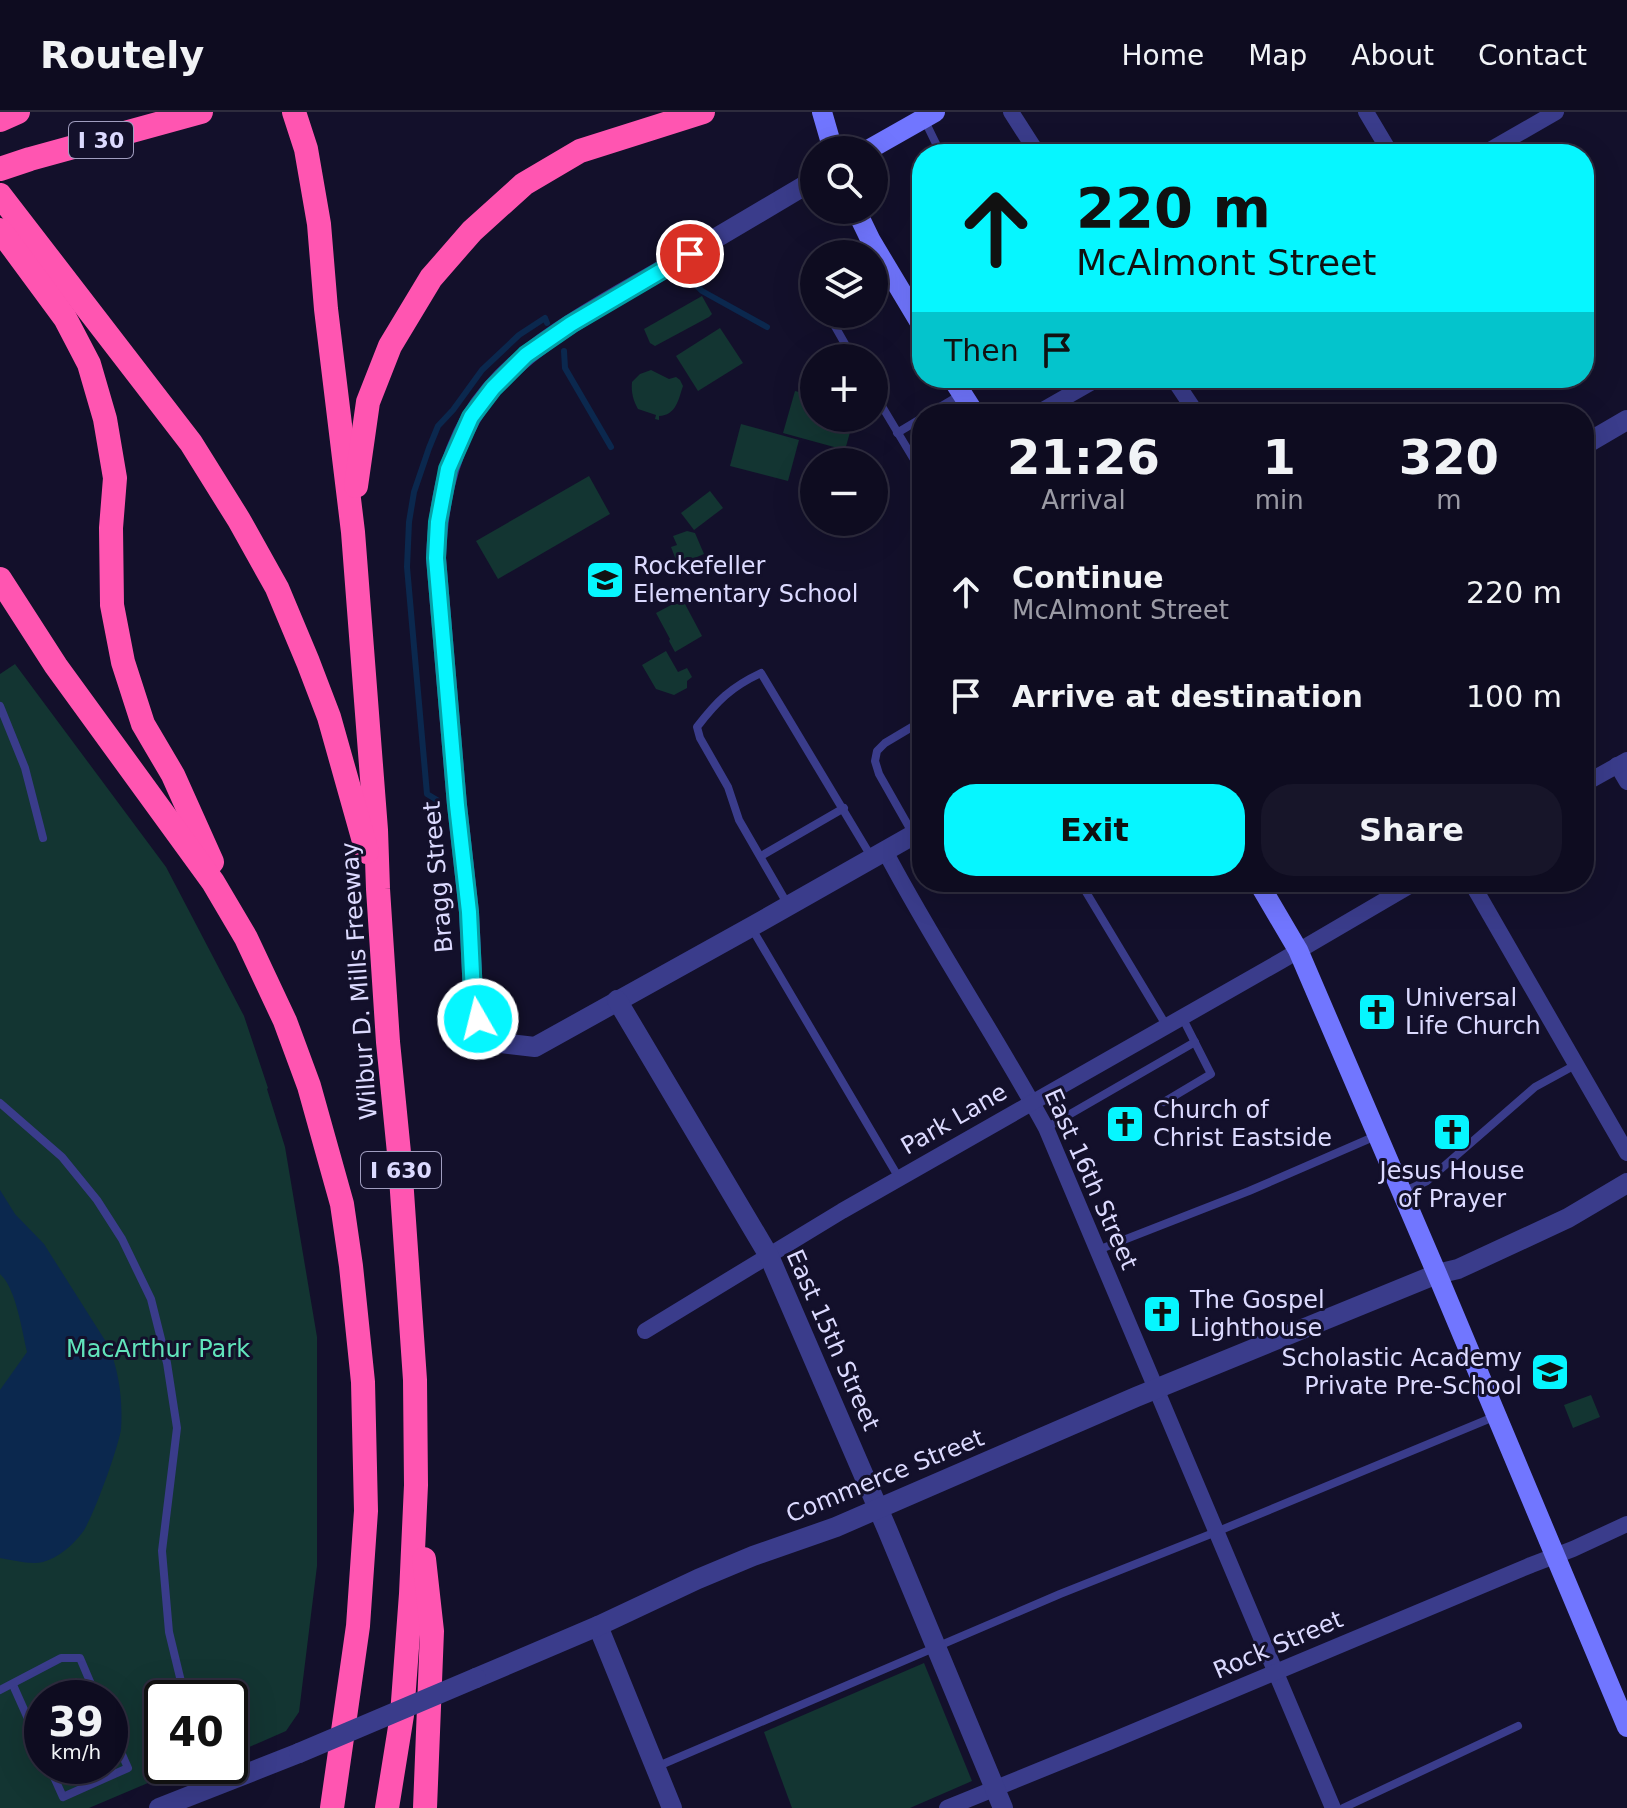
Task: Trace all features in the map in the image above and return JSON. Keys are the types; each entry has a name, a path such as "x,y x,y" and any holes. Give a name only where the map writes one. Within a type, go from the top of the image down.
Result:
{"highway":[{"path":"0,120 18,112"},
{"name":"I 30","path":"0,169 201,112"},
{"path":"294,112 306,149 319,224 353,532"},
{"path":"353,532 357,469 368,402 390,346 431,278 472,231 524,184 580,151 703,112"},
{"path":"0,195 15,238 65,318 89,364 105,419 115,478 111,528 112,605 123,662 143,724 173,775 246,938"},
{"path":"15,238 191,443 277,588 329,717 378,889"},
{"name":"Wilbur D. Mills Freeway","path":"353,532 415,1380 416,1485 411,1594 402,1715 387,1808"},
{"path":"0,579 56,666"},
{"path":"0,600 56,666"},
{"name":"Wilbur D. Mills Freeway","path":"56,666 213,882 246,938 285,1021 309,1086 342,1204 356,1306 365,1417 366,1536 358,1626 332,1808"},
{"path":"416,1485 432,1631 425,1808"},
{"path":"321,1808 340,1756"}],"main road":[{"path":"822,112 829,136"},
{"path":"888,139 930,115"},
{"path":"888,279 912,312"},
{"path":"1264,892 1298,950 1627,1727"}],"street":[{"path":"1011,112 1032,144"},
{"path":"1366,112 1385,144"},
{"path":"1500,144 1556,112"},
{"name":"Bragg Street","path":"800,188 559,332 526,355 471,417 448,469 438,522 436,558 469,912 473,994 478,1019 487,1034 501,1043 535,1047 912,836"},
{"path":"1048,404 1068,388"},
{"path":"1594,439 1627,420"},
{"path":"1594,778 1622,762 1627,782"},
{"name":"East 16th Street","path":"879,855 918,910 1046,1128 1333,1808"},
{"name":"Park Lane","path":"645,1331 899,1178 1399,892"},
{"path":"1477,892 1627,1153"},
{"name":"East 15th Street","path":"617,1000 769,1256 1003,1808"},
{"name":"Commerce Street","path":"248,1766 299,1753 598,1626 753,1556 836,1527 1156,1389 1437,1274 1458,1269 1556,1224 1627,1183"},
{"name":"Rock Street","path":"947,1808 1627,1524"},
{"path":"598,1626 672,1808"},
{"name":"Commerce Street","path":"159,1808 199,1784"}],"lane":[{"path":"930,115 938,144"},
{"path":"938,404 955,388"},
{"path":"888,417 912,457"},
{"path":"897,433 912,424"},
{"path":"789,905 739,820 728,787 697,727 716,702 743,682 761,673 844,808 879,855"},
{"path":"0,706 25,768 43,838"},
{"path":"912,727 885,743 877,751 875,761 879,774 912,823"},
{"path":"761,856 844,808"},
{"path":"1086,892 1166,1025"},
{"path":"751,927 899,1178"},
{"path":"1164,1102 1211,1074 1182,1017"},
{"path":"1046,1128 1195,1042"},
{"path":"1402,1192 1427,1181 1535,1087 1577,1064"},
{"path":"0,1103 62,1157 97,1200 122,1239 151,1299 167,1363 177,1428 162,1551 169,1632 181,1680"},
{"path":"1098,1250 1249,1191 1378,1135"},
{"path":"655,1767 1060,1594 1496,1416"},
{"path":"0,1690 61,1658 80,1658 89,1680"},
{"path":"13,1685 24,1710"},
{"path":"1343,1808 1518,1726"},
{"path":"57,1784 63,1797 92,1784"}],"green space":[{"path":"702,296 712,314 709,317 655,346 650,343 644,329"},
{"path":"720,328 743,363 698,391 676,356"},
{"path":"651,370 669,379 676,377 683,386 676,406 669,413 659,416 659,420 655,419 656,415 638,409 632,393 632,382 640,374"},
{"path":"795,391 800,392 800,432 850,432 846,448 783,433"},
{"path":"741,424 799,440 788,481 730,466"},
{"path":"589,476 610,514 498,579 476,541"},
{"path":"710,491 723,508 694,530 681,513"},
{"path":"687,531 695,533 704,554 678,565 671,547 677,545 673,536"},
{"path":"673,604 685,604 702,636 675,652 656,613"},
{"path":"666,651 678,672 687,668 692,677 687,681 687,688 674,695 656,689 642,665"},
{"name":"MacArthur Park","path":"15,664 166,867 244,1016 285,1147 317,1337 317,1566 299,1712 286,1731 248,1748 248,1680 144,1680 146,1784 89,1808 0,1808 0,674"},
{"path":"1591,1395 1600,1417 1573,1428 1564,1405"},
{"path":"924,1663 972,1781 910,1808 792,1808 764,1732"}],"water":[{"path":"0,1190 15,1214 44,1244 108,1345 121,1397 119,1438 86,1526 65,1550 38,1563 0,1558 0,1390 27,1352 14,1299 0,1274"}],"waterway":[{"path":"690,279 702,291 767,327"},
{"path":"437,800 427,794 407,567 414,492 438,426 482,370 519,335 545,318 547,323"},
{"path":"564,351 565,368 611,447"}],"place":[{"name":"Rockefeller Elementary School","path":"605,580"},
{"name":"Universal Life Church","path":"1377,1012"},
{"name":"Church of Christ Eastside","path":"1125,1124"},
{"name":"Jesus House of Prayer","path":"1452,1132"},
{"name":"The Gospel Lighthouse","path":"1162,1314"},
{"name":"Scholastic Academy Private Pre-School","path":"1550,1372"}],"route":[{"path":"478,1019 473,994 469,912 436,558 442,492 448,469 471,417 526,355 571,324 690,254"}]}
